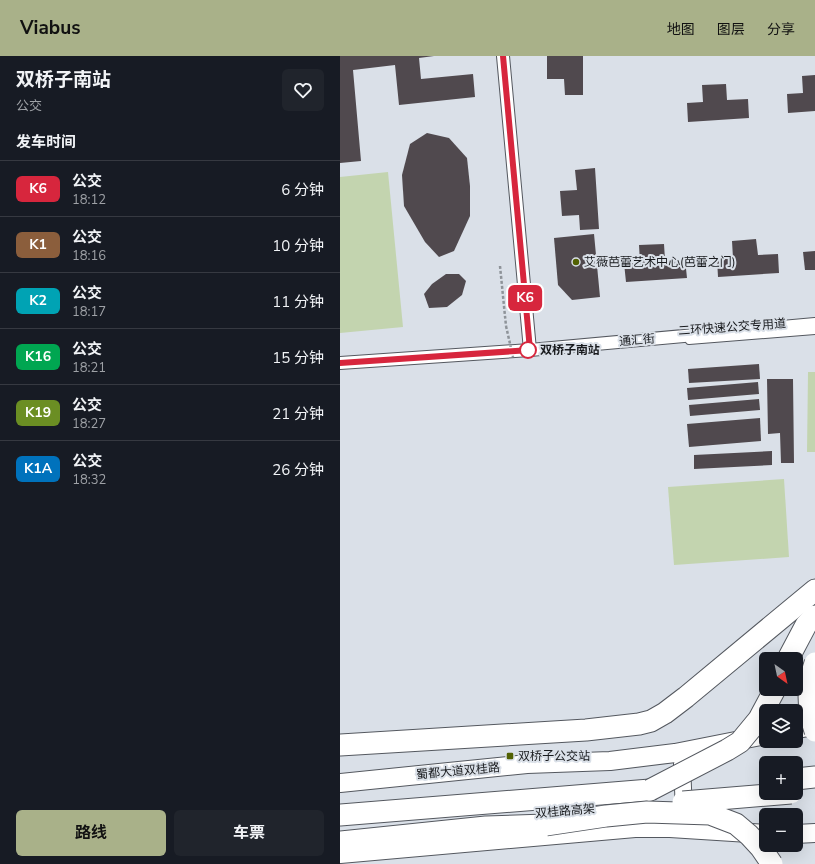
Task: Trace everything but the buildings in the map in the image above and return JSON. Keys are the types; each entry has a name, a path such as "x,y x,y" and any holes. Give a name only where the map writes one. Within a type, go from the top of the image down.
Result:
{"highway":[{"path":"340,745 586,730 639,724 665,713 815,590"},
{"path":"792,652 806,625 815,616"},
{"path":"815,663 810,676 808,696 811,719 815,731"},
{"path":"546,825 650,800 740,742 759,719 771,696"},
{"path":"803,778 815,777"},
{"name":"双桂路高架","path":"340,829 650,800 759,782"},
{"path":"340,801 579,786 710,814 736,824 757,843 772,864"},
{"path":"803,792 815,791"},
{"name":"双桂路高架","path":"340,815 759,795"},
{"path":"340,842 486,827 546,825 646,812 710,814"}],"main road":[{"path":"803,728 815,726"},
{"name":"蜀都大道双桂路","path":"340,783 528,764 610,761 681,752 759,736"},
{"path":"681,752 685,829"},
{"path":"340,854 635,828 685,829 759,834"},
{"path":"803,834 815,833"}],"street":[{"path":"503,56 530,350"},
{"name":"通汇街","path":"340,363 530,350 815,324"}],"lane":[{"name":"二环快速公交专用道","path":"340,369 513,357 815,331"}],"path":[{"path":"500,266 506,326 513,357"}],"green space":[{"path":"388,172 403,327 340,333 340,177"},
{"path":"808,372 815,372 815,452 807,452"},
{"path":"784,479 789,557 674,565 668,487"}],"bus line":[{"name":"K6","path":"340,363 530,350 503,56"}],"place":[{"name":"艾薇芭蕾艺术中心(芭蕾之门)","path":"576,262"},
{"name":"双桥子南站","path":"528,350"},
{"name":"双桥子公交站","path":"510,756"}]}
